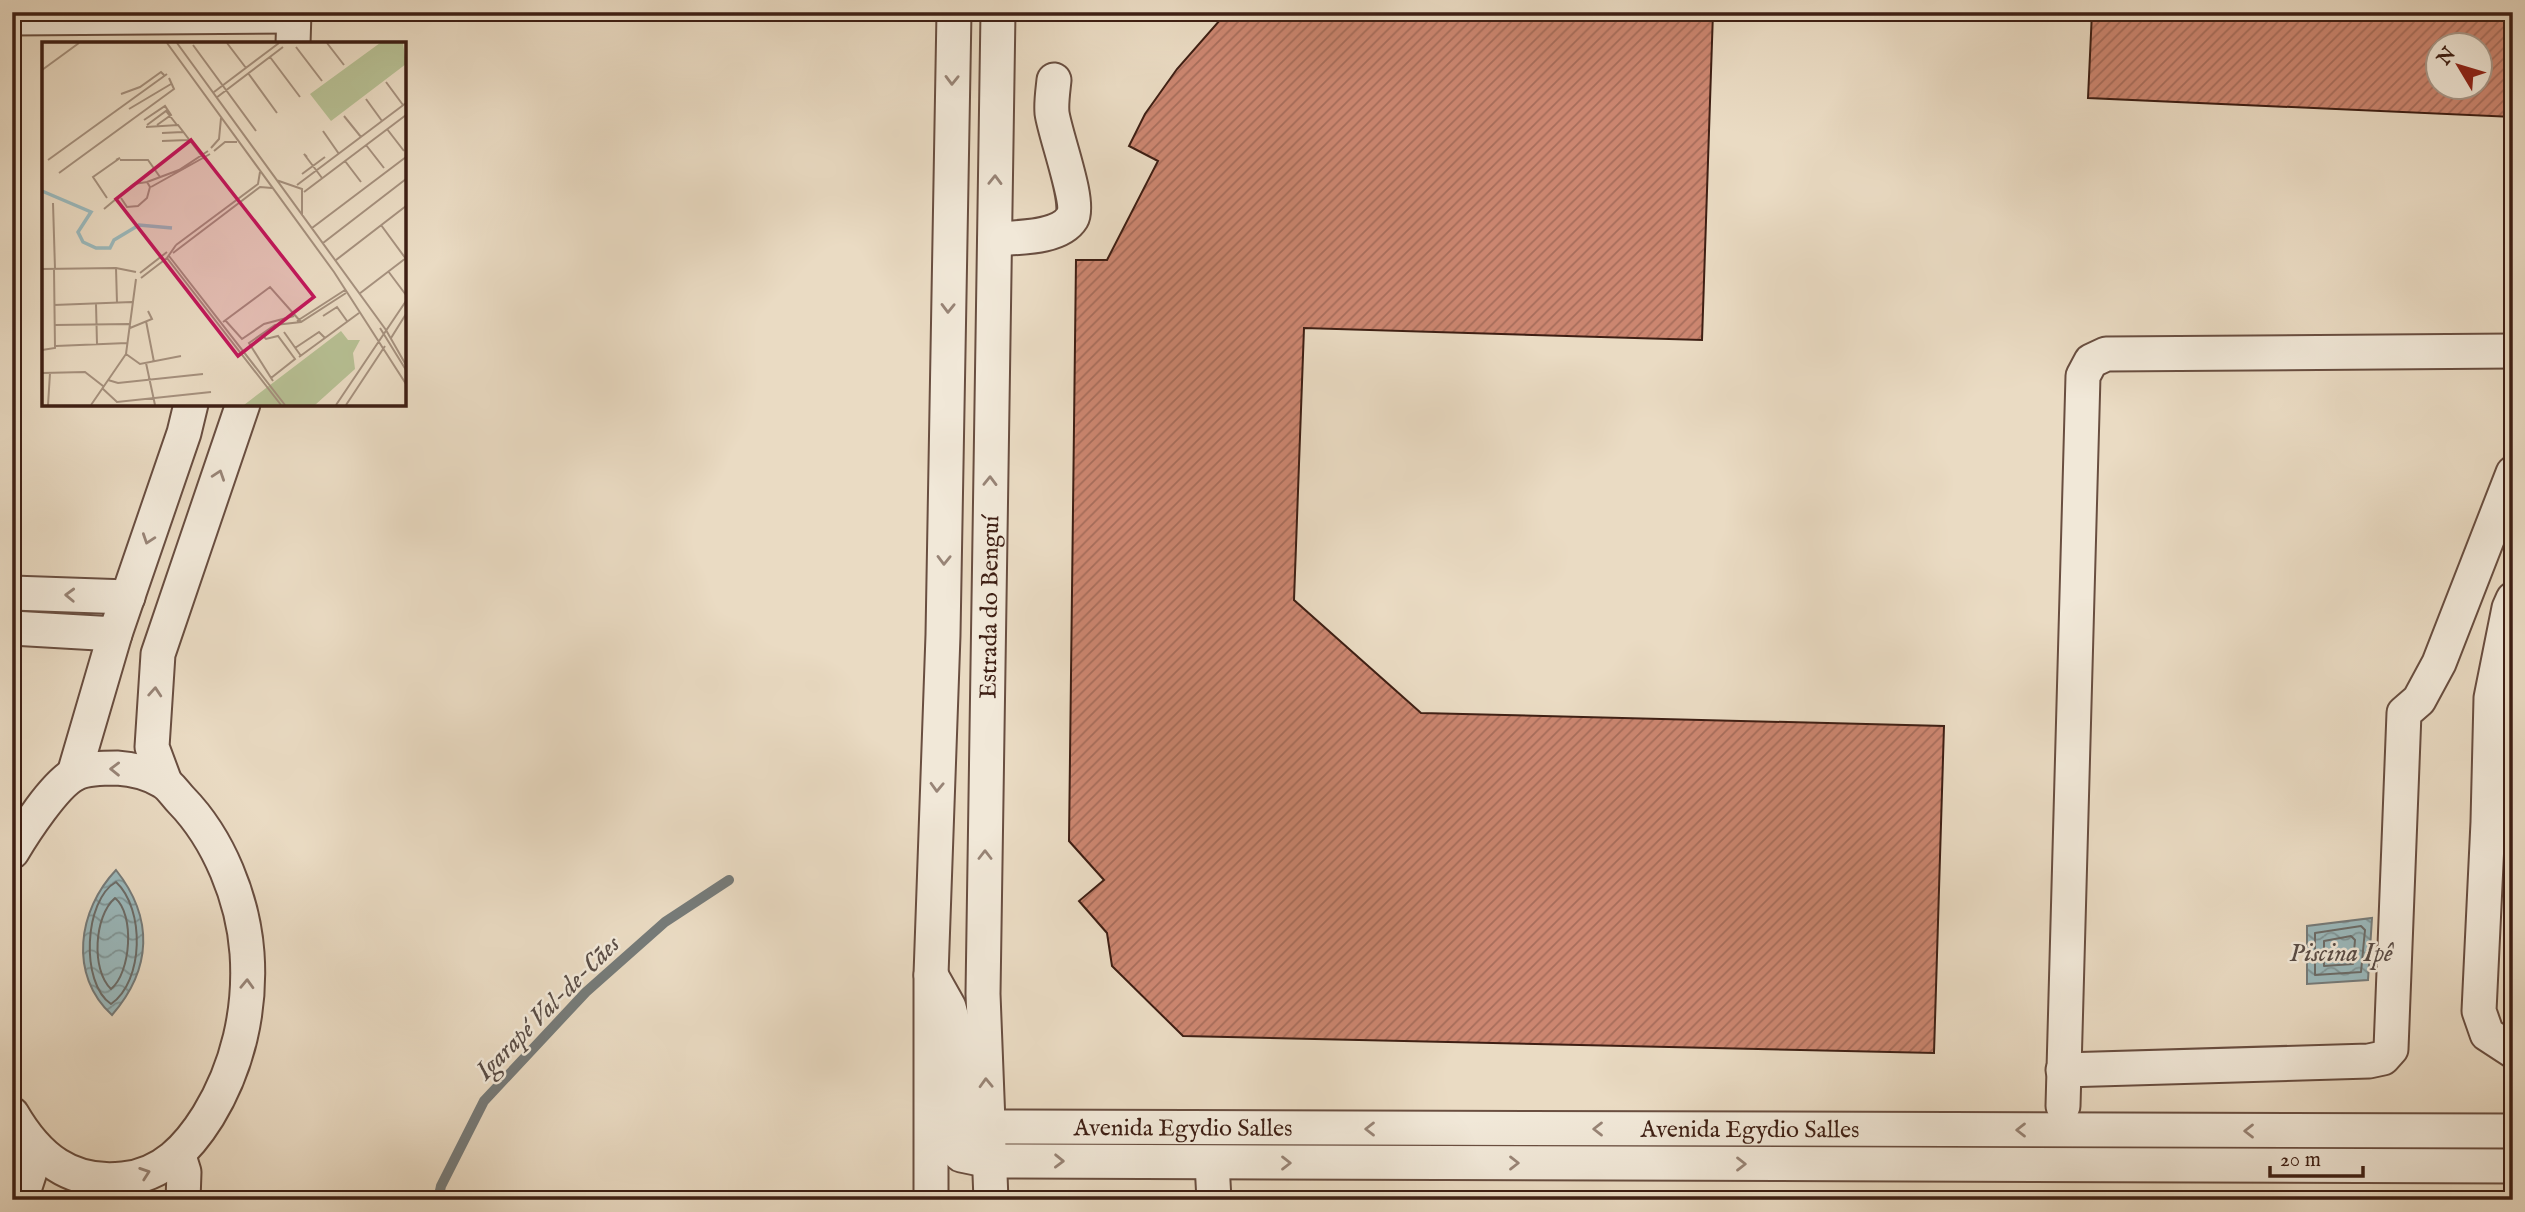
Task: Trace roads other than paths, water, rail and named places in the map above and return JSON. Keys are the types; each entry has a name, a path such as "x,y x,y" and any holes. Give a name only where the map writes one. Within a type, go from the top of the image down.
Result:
{"street":[{"name":"Estrada do Benguí","path":"932,1200 931,975 943,635 954,12"},
{"name":"Estrada do Benguí","path":"991,1200 983,994 998,12"},
{"path":"12,18 294,24"},
{"path":"995,239 1041,236 1063,226 1072,218 1075,201 1059,150 1052,110 1054,80"},
{"path":"2063,1106 2083,376 2091,361 2106,354 2513,351"},
{"path":"12,1114 37,1150 68,1171 105,1180 145,1175 179,1156 199,1131 216,1104 239,1045 245,1014 247,951 242,919 221,859 206,831 165,782 152,747 158,654 242,406"},
{"path":"12,852 29,824 74,774 115,634 188,419 231,441"},
{"path":"2063,1070 2370,1061 2383,1058 2391,1049 2404,713 2419,700 2439,663 2513,473"},
{"path":"12,593 128,597"},
{"path":"2513,599 2491,698 2501,822 2479,1011 2487,1034 2513,1051"},
{"path":"12,628 115,634"},
{"path":"943,635 987,634"},
{"path":"74,774 109,768 127,769 165,782"},
{"name":"Avenida Egydio Salles","path":"931,975 949,1007 957,1038 958,1152 990,1161 2513,1167"},
{"name":"Avenida Egydio Salles","path":"987,1127 2513,1131"},
{"path":"24,1200 25,1187 37,1150"},
{"path":"179,1156 184,1172 183,1200"},
{"path":"1212,1163 1214,1200"}],"water":[{"path":"116,870 137,906 143,943 135,980 112,1015 98,999 89,981 83,942 93,904"},
{"name":"Piscina Ipê","path":"2372,918 2368,980 2307,984 2307,926"}],"waterway":[{"name":"Igarapé Val-de-Cães","path":"438,1200 441,1186 484,1101 586,992 665,922 729,880"}]}
